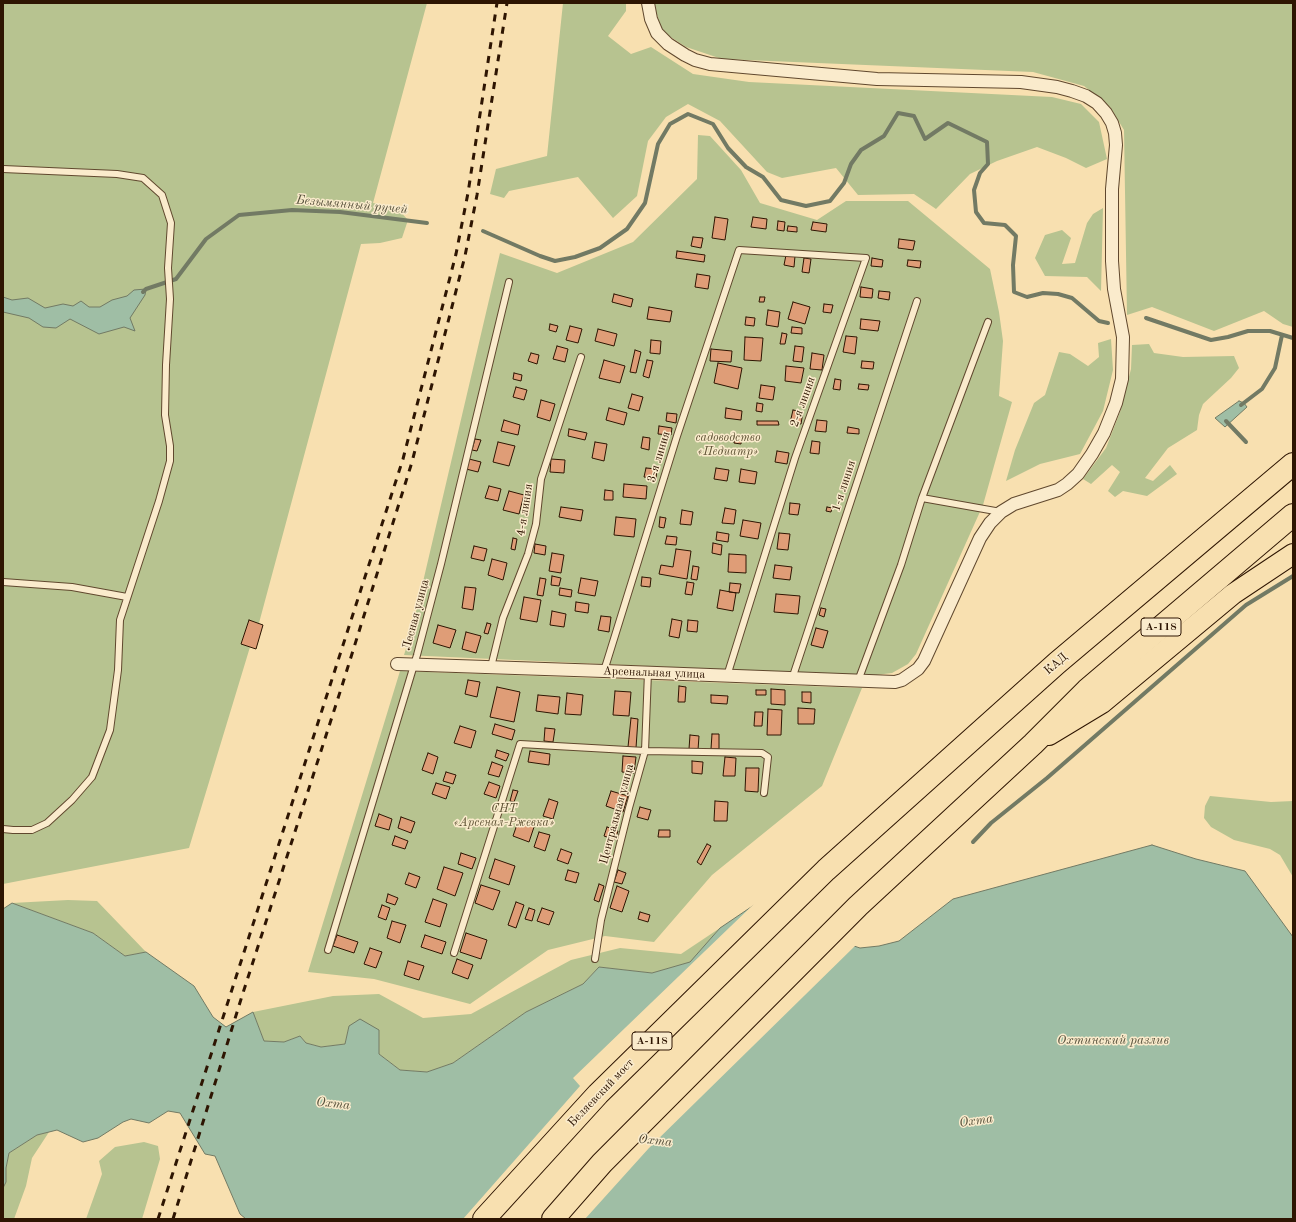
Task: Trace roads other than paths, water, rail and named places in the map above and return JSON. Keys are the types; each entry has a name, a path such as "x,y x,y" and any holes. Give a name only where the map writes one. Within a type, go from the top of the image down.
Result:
{"highway":[{"name":"КАД","path":"826,870 1057,663 1293,464"},
{"name":"А-118","path":"553,1219 602,1163 858,906 1033,744 1086,690 1293,515"},
{"name":"Беляевский мост","path":"484,1219 598,1094 826,870"}],"main road":[{"path":"1033,744 1102,703 1233,594 1293,554"}],"street":[{"path":"648,3 651,19 657,33 668,44 685,55 710,64 877,79 1021,82 1058,87 1086,96 1106,113 1112,123 1116,145 1112,189 1112,261 1114,290 1123,337 1122,379 1116,403 1104,433 1092,454 1073,479 1058,490 1014,504 1001,512"},
{"name":"Арсенальная улица","path":"397,664 894,682 910,676 924,661 980,538 990,523 1001,512"}],"lane":[{"path":"3,169 117,174 143,178 162,195 170,223 168,268 170,299 165,415 170,446 170,461 159,501 120,620 118,670 110,730 92,777 72,800 47,823 32,830 3,829"},
{"name":"3-я линия","path":"604,671 677,436 739,250"},
{"name":"2-я линия","path":"727,676 795,458 866,258 739,250"},
{"name":"Лесная улица","path":"328,950 415,664 441,564 509,282"},
{"name":"1-я линия","path":"792,679 917,301"},
{"path":"858,681 901,565 922,498 988,322"},
{"name":"4-я линия","path":"491,667 503,618 528,554 536,524 541,478 581,357"},
{"path":"922,498 1001,512"},
{"path":"3,582 72,587 127,597"},
{"name":"Центральная улица","path":"595,959 601,920 629,808 646,751 648,672"},
{"path":"454,953 520,744 646,751 762,753 768,757 764,793"}],"water":[{"path":"146,289 145,295 130,318 135,331 124,327 99,334 70,319 56,328 43,327 29,318 3,312 3,297 12,300 28,298 45,308 63,304 73,306 81,301 89,307 100,307 112,300 127,296 134,290"},
{"path":"1239,401 1244,403 1247,407 1225,427 1215,418"},
{"name":"Охтинский разлив","path":"1152,845 1196,859 1245,871 1293,937 1293,1219 246,1219 240,1214 215,1156 205,1154 180,1113 168,1111 149,1123 131,1119 123,1122 98,1138 83,1142 57,1130 37,1135 9,1153 6,1168 6,1182 3,1188 3,909 12,903 93,933 125,956 146,952 194,986 213,1017 226,1027 253,1012 264,1041 284,1042 300,1036 306,1043 321,1047 345,1044 349,1026 360,1019 379,1030 379,1054 400,1070 427,1072 453,1063 526,1012 583,984 599,967 652,973 690,962 720,928 760,901 827,937 860,948 879,946 899,941 953,899"}],"waterway":[{"name":"Безымянный ручей","path":"483,231 555,261 575,257 600,248 627,229 645,203 658,144 670,124 688,114 713,124 728,148 746,167 763,177 781,200 806,206 830,201 844,183 851,164 861,150 884,136 898,113 914,116 925,139 948,123 987,142 988,164 980,173 974,190 976,212 984,223 1005,225 1016,236 1013,265 1014,292 1027,297 1043,293 1058,294 1072,298 1099,321 1108,323"},
{"name":"Безымянный ручей","path":"143,292 146,289 176,279 206,239 239,215 292,210 340,212 427,223"},
{"name":"Безымянный ручей","path":"1146,318 1211,340 1248,331 1270,331 1293,338"},
{"path":"1241,405 1262,389 1275,368 1282,335"},
{"path":"1226,421 1246,442"},
{"path":"973,842 991,823 1047,778 1246,605 1293,576"}],"railway":[{"path":"158,1219 403,459 456,254 468,193 497,3"},
{"path":"173,1219 242,996 341,689 412,462 465,256 477,195 507,3"}],"park label":[{"name":"садоводство «Педиатр»","path":"728,445"},
{"name":"СНТ «Арсенал-Ржевка»","path":"504,816"}],"water label":[{"name":"Охта","path":"333,1104"},
{"name":"Охта","path":"976,1121"},
{"name":"Охта","path":"655,1141"}]}
